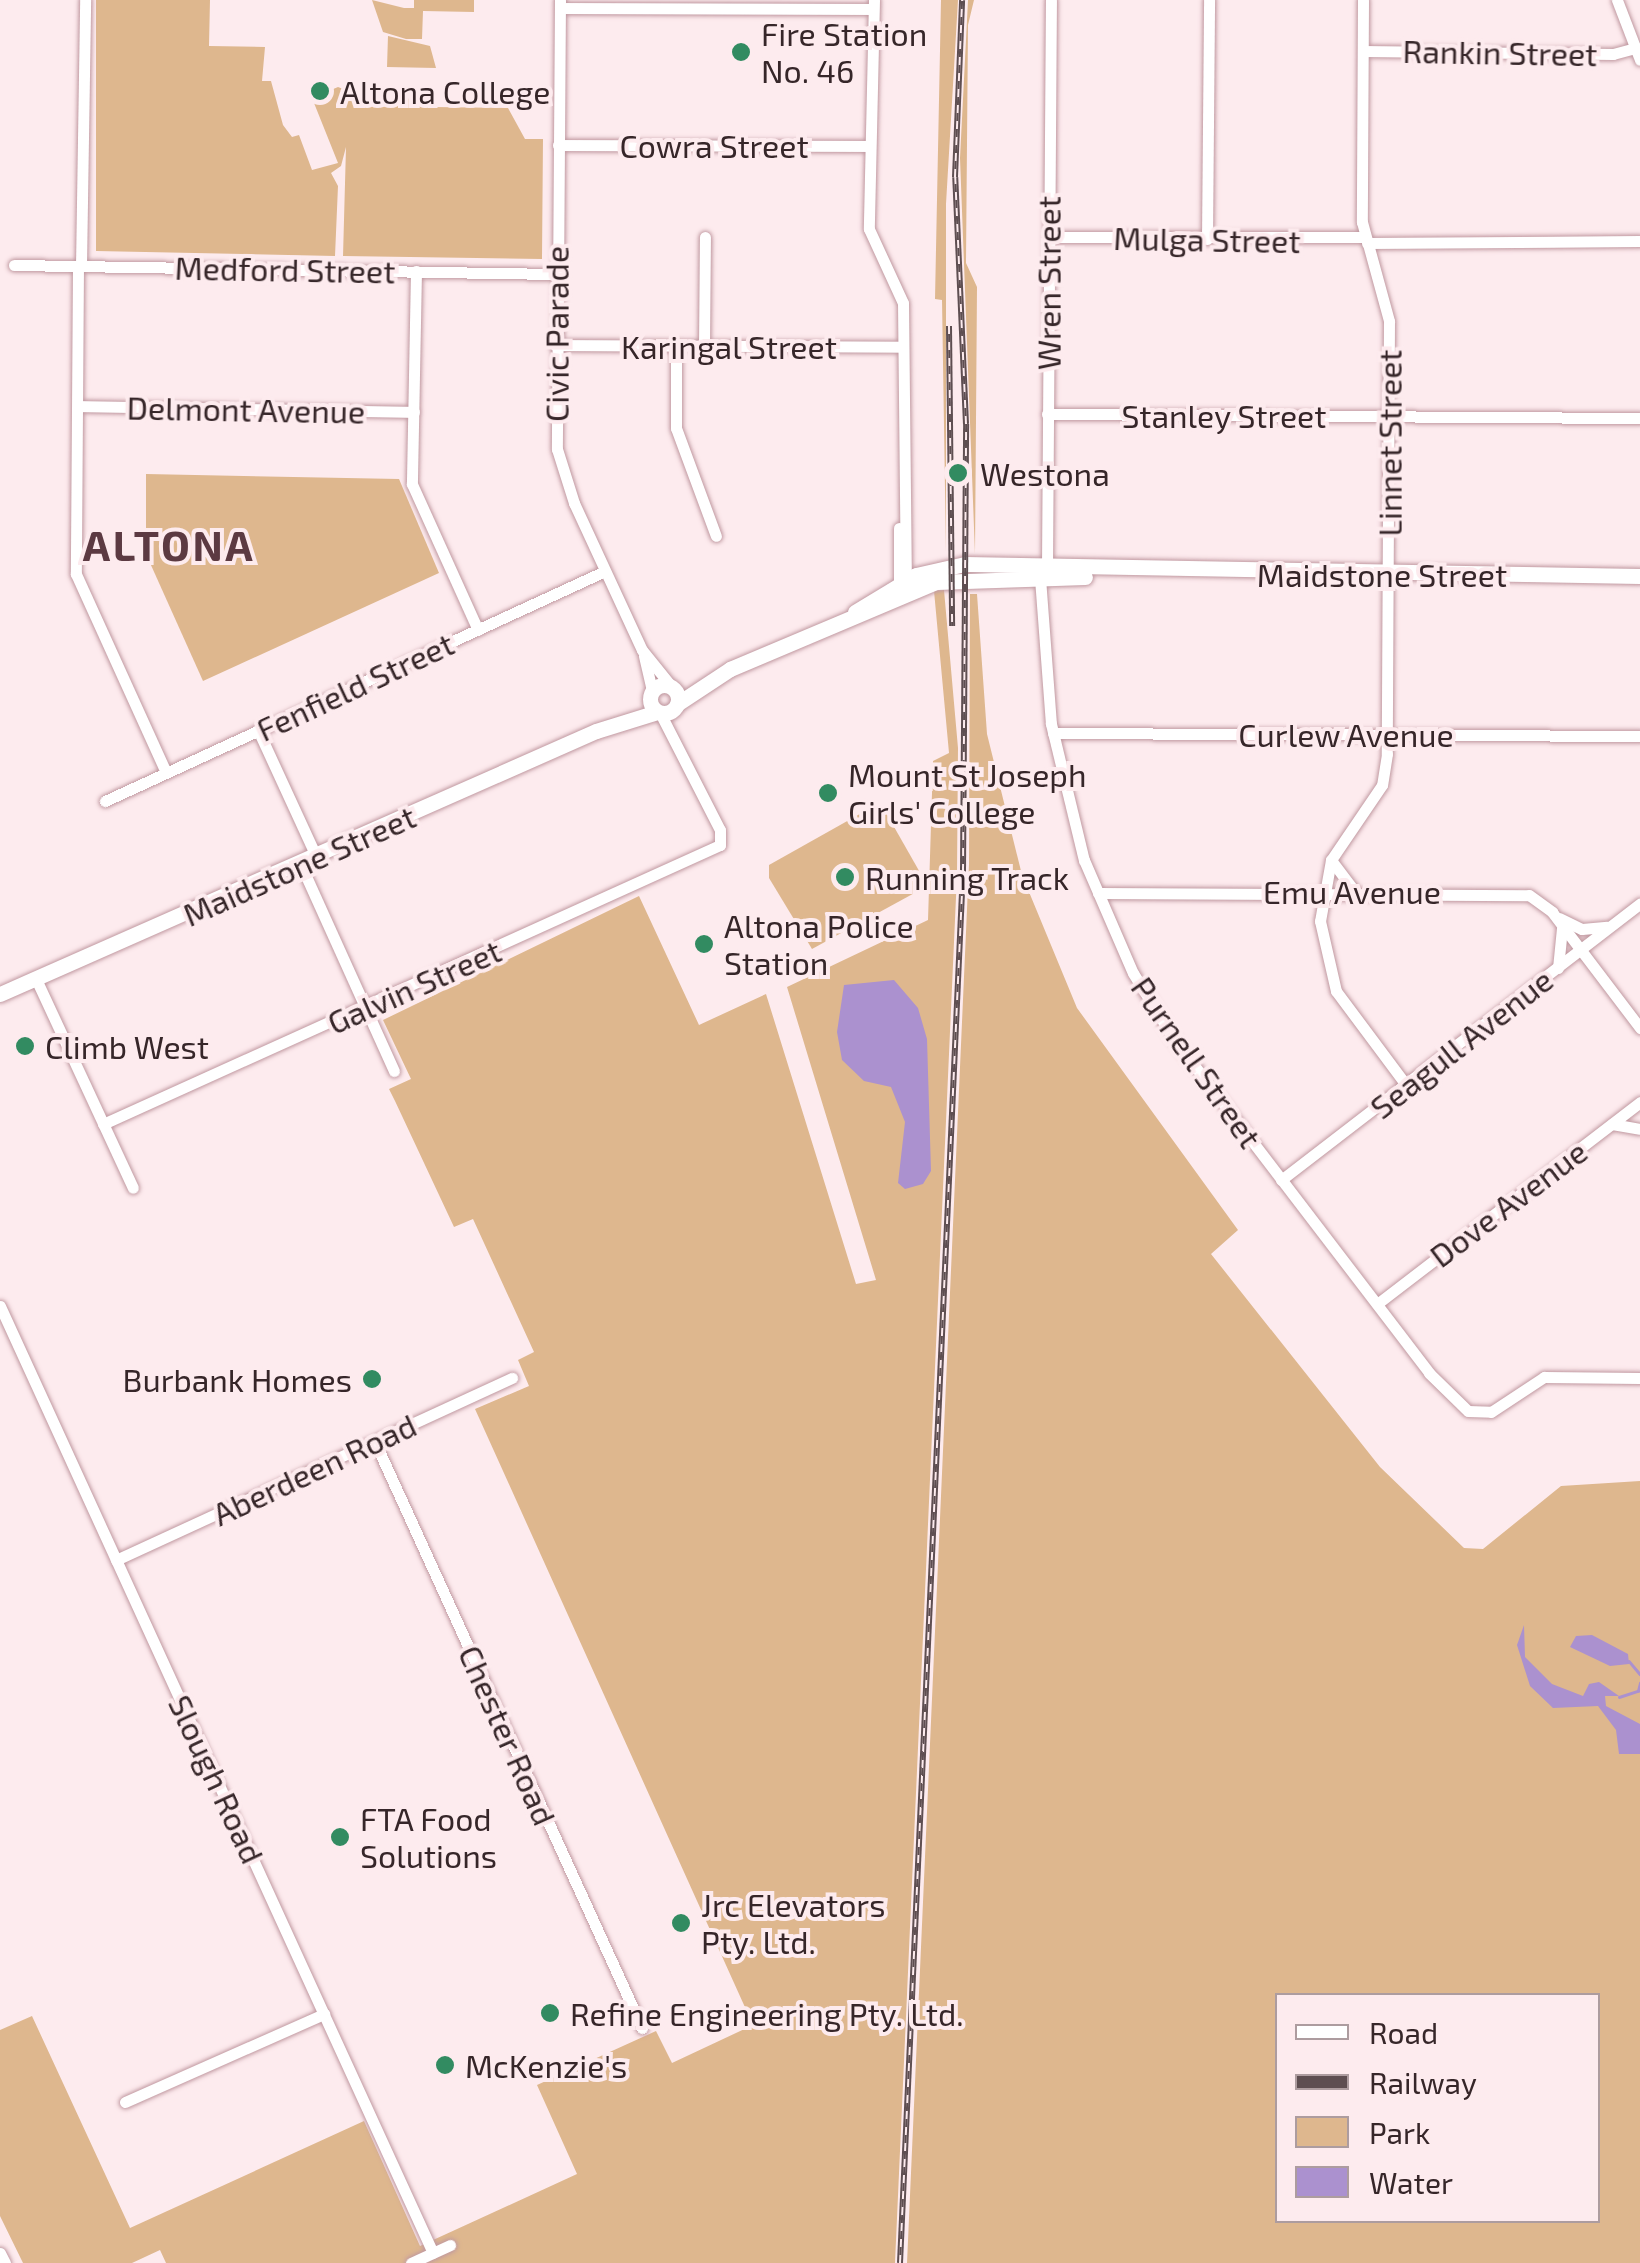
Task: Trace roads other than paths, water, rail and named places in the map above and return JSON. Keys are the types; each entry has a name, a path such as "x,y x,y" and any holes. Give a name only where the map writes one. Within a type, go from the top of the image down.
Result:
{"main road":[{"name":"Maidstone Street","path":"0,994 669,702 904,585 965,564 1043,572 1640,576"},
{"name":"Maidstone Street","path":"596,731 651,693 669,702"}],"street":[{"path":"85,0 76,574 166,772"},
{"name":"Wren Street","path":"1043,572 1051,0"},
{"path":"1207,238 1209,0"},
{"name":"Linnet Street","path":"1363,0 1366,240 1389,322 1387,734 1382,785 1331,860 1322,890 1320,935 1330,978 1406,1085"},
{"path":"1617,0 1638,54"},
{"path":"560,4 873,4 870,234 900,295 904,585"},
{"name":"Civic Parade","path":"560,4 555,344 560,464 605,571 669,702"},
{"name":"Rankin Street","path":"1363,51 1638,54"},
{"name":"Cowra Street","path":"558,145 870,146"},
{"path":"704,346 705,237"},
{"name":"Mulga Street","path":"1048,237 1640,242"},
{"name":"Medford Street","path":"14,264 556,274"},
{"path":"416,271 412,484 478,630"},
{"name":"Karingal Street","path":"555,344 903,347"},
{"path":"676,345 676,428 716,536"},
{"name":"Delmont Avenue","path":"79,406 414,412"},
{"name":"Stanley Street","path":"1047,414 1640,418"},
{"name":"Fenfield Street","path":"105,801 605,571"},
{"name":"Purnell Street","path":"1043,572 1053,733 1098,893 1142,991 1440,1386 1482,1415 1539,1378 1640,1378"},
{"name":"Civic Parade","path":"642,650 651,693"},
{"name":"Galvin Street","path":"103,1124 366,1008 722,842 678,740 669,702"},
{"path":"258,730 317,858"},
{"name":"Curlew Avenue","path":"1053,733 1640,736"},
{"path":"1331,860 1354,891"},
{"path":"300,865 394,1071"},
{"name":"Emu Avenue","path":"1098,893 1522,893 1557,918 1640,1028"},
{"name":"Seagull Avenue","path":"1282,1180 1640,904"},
{"path":"1557,918 1580,928 1611,926"},
{"path":"1557,918 1564,943 1558,968"},
{"path":"36,979 133,1188"},
{"name":"Dove Avenue","path":"1377,1304 1640,1102"},
{"path":"1612,1124 1640,1130"},
{"name":"Slough Road","path":"0,1306 433,2252"},
{"name":"Aberdeen Road","path":"116,1560 512,1378"},
{"name":"Chester Road","path":"375,1442 642,2028"},
{"path":"124,2102 324,2014"},
{"path":"410,2263 450,2245"},
{"path":"0,2253 5,2263"}],"water":[{"path":"894,980 918,1008 927,1039 931,1171 923,1184 905,1189 898,1183 905,1122 891,1087 864,1081 842,1060 837,1032 844,985"},
{"path":"1524,1625 1525,1657 1552,1684 1583,1696 1589,1684 1599,1682 1619,1696 1605,1696 1606,1706 1640,1724 1640,1754 1619,1754 1616,1730 1598,1706 1553,1708 1530,1686 1517,1645"},
{"path":"1592,1635 1628,1654 1629,1664 1610,1666 1570,1647 1576,1636"}],"waterway":[{"path":"1629,1661 1640,1674"},
{"path":"1619,1697 1638,1691 1640,1683"}],"railway":[{"path":"900,2263 963,872 966,424 955,177 962,0"},
{"path":"949,326 952,626"}],"place":[{"name":"Fire Station No. 46","path":"741,52"},
{"name":"Altona College","path":"320,91"},
{"name":"Westona","path":"958,473"},
{"name":"Mount St Joseph Girls' College","path":"828,793"},
{"name":"Running Track","path":"845,877"},
{"name":"Altona Police Station","path":"704,944"},
{"name":"Climb West","path":"25,1046"},
{"name":"Burbank Homes","path":"372,1379"},
{"name":"FTA Food Solutions","path":"340,1837"},
{"name":"Jrc Elevators Pty. Ltd.","path":"681,1923"},
{"name":"Refine Engineering Pty. Ltd.","path":"550,2013"},
{"name":"McKenzie's","path":"445,2065"}],"district":[{"name":"ALTONA","path":"169,544"}]}
